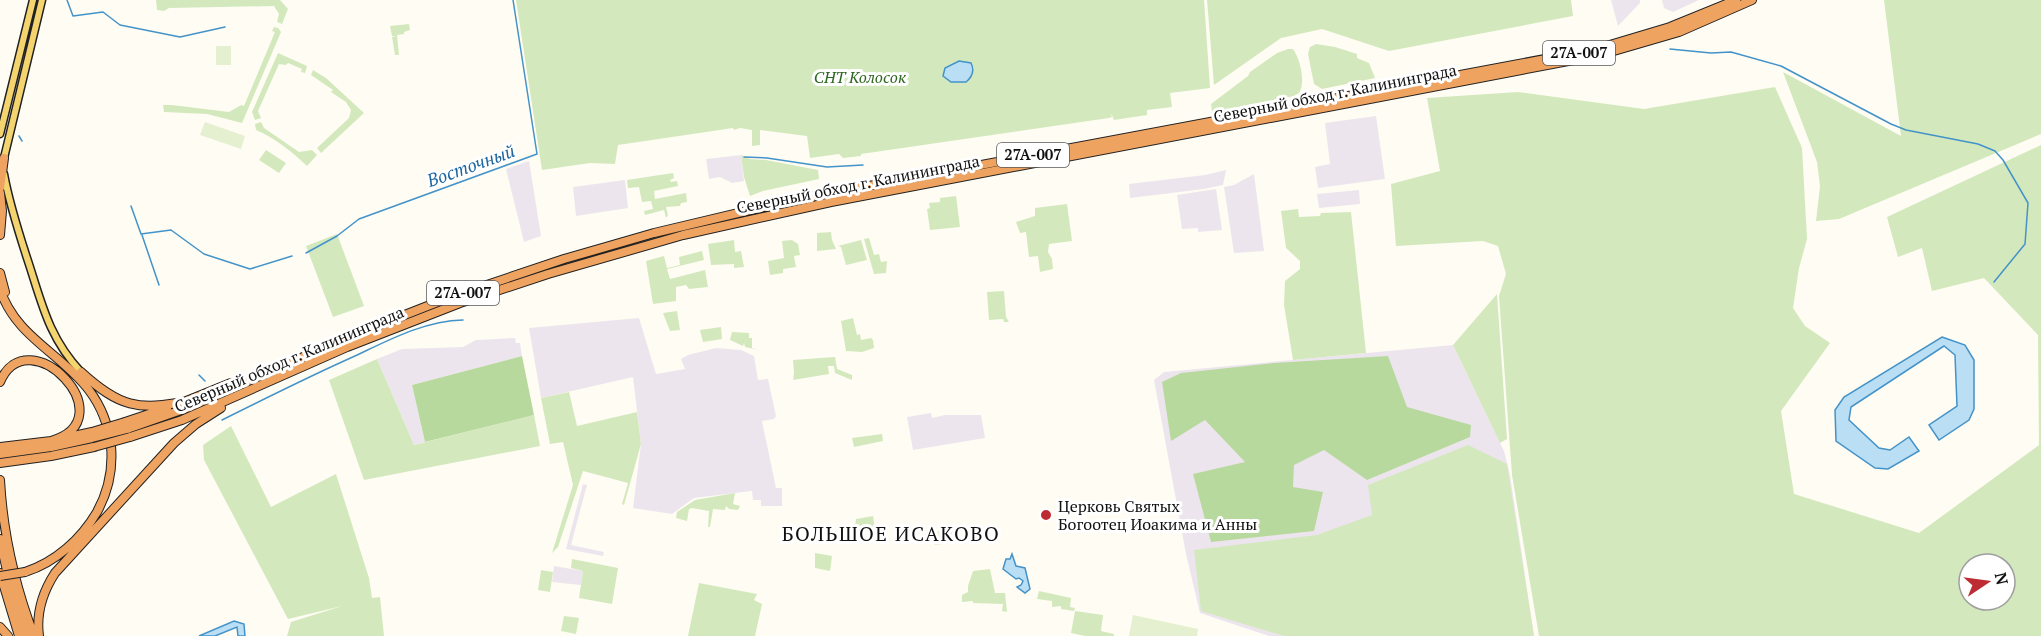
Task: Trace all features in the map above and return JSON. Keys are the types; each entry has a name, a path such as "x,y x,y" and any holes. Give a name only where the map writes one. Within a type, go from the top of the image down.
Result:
{"highway":[{"name":"Северный обход г. Калининграда","path":"126,425 187,408 388,321 479,287 612,244 704,220 838,191 1593,50 1670,27 1736,0"},
{"name":"Северный обход г. Калининграда","path":"22,452 94,447 130,438 182,420 356,343 459,303 548,274 683,235 841,200 1600,56 1679,32 1752,0"},
{"path":"0,188 4,158"},
{"path":"0,193 2,211 0,235"},
{"path":"0,273 7,297 18,314 46,343 108,394 137,406 165,405 188,400"},
{"path":"0,289 5,303 18,320 89,387 105,416 112,462 102,502 91,522 61,554 25,572 0,574 19,636"},
{"path":"0,382 12,366 30,360 48,364 68,382 78,397 80,407 79,417 63,438 22,452 0,463"},
{"path":"0,454 22,452 126,425 282,366"},
{"path":"39,636 38,618 43,595 63,564 182,436 203,419 249,390"},
{"path":"51,441 92,435"},
{"path":"0,447 22,452"},
{"path":"0,480 12,562 22,603 34,636"},
{"path":"0,539 26,636"},
{"path":"0,627 8,636"}],"main road":[{"path":"4,158 31,30 29,20 33,0"},
{"path":"0,134 31,30 37,22 42,0"},
{"path":"29,20 32,25 37,22"},
{"path":"3,167 11,210 46,320 67,355 81,372"}],"shaded area":[{"path":"1611,0 1640,0 1640,3 1618,26"},
{"path":"1662,0 1699,0 1673,12 1664,8"},
{"path":"1376,116 1385,179 1318,188 1315,167 1330,164 1325,123"},
{"path":"741,155 744,181 732,183 720,177 709,179 706,159"},
{"path":"529,161 541,236 524,242 506,169"},
{"path":"1226,170 1223,185 1130,198 1129,184 1205,175"},
{"path":"1254,174 1264,251 1234,253 1224,187 1234,185"},
{"path":"625,180 628,208 576,216 573,187"},
{"path":"1216,189 1222,230 1198,232 1198,228 1182,229 1177,195"},
{"path":"1359,190 1360,204 1319,208 1317,194"},
{"path":"639,318 656,374 685,369 681,359 716,348 741,350 754,356 758,380 768,379 776,416 774,419 762,421 776,488 782,488 782,506 761,506 761,500 753,500 752,491 694,498 672,514 633,508 641,444 633,377 541,398 529,328"},
{"path":"515,338 516,343 520,343 522,356 412,385 425,442 414,445 377,359 402,349 463,347 476,340"},
{"path":"1453,345 1504,451 1510,475 1534,636 1269,636 1200,613 1186,554 1154,380 1164,372"},
{"path":"931,413 932,418 945,415 981,415 985,438 913,450 907,417"},
{"path":"583,484 587,485 571,545 604,552 603,556 566,549"},
{"path":"554,566 583,571 581,585 552,582"}],"green space":[{"path":"156,0 280,0 288,9 282,24 277,22 279,14 274,6 169,8 164,11 157,10"},
{"name":"СНТ Колосок","path":"516,0 1204,0 1210,88 1170,93 1172,107 1147,110 1147,115 1114,120 1111,113 1112,117 1109,118 861,154 861,156 843,158 839,154 810,158 807,136 760,130 760,145 752,146 752,130 740,128 734,130 733,128 618,145 615,164 590,163 542,170"},
{"path":"1207,0 1571,0 1573,16 1389,51 1322,29 1281,38 1214,85"},
{"path":"1884,0 2041,0 2041,134 1839,219 1816,221 1820,186 1817,162 1783,72 1901,136"},
{"path":"409,24 410,30 397,35 399,55 395,55 392,37 396,36 392,36 390,26"},
{"path":"274,27 281,32 242,123 207,114 164,112 163,105 229,112 241,105 244,106 275,32 272,31"},
{"path":"1316,44 1357,54 1357,58 1369,63 1375,78 1322,89 1314,84 1308,54 1310,47"},
{"path":"216,46 231,46 231,65 216,65"},
{"path":"1293,49 1300,64 1302,83 1299,93 1294,96 1212,112 1211,104 1248,76 1250,72 1277,53"},
{"path":"278,53 307,66 305,73 301,72 302,69 288,63 279,64 258,111 261,118 255,120 252,112"},
{"path":"313,70 326,78 364,113 321,153 317,148 349,118 351,110 346,102 331,92 333,90 311,75"},
{"path":"1775,87 1802,148 1807,239 1799,268 1793,308 1805,326 1830,343 1781,411 1794,494 1919,533 2039,445 2038,335 1984,278 1932,291 1922,248 1898,257 1887,217 2041,145 2041,636 1539,636 1512,475 1499,296 1506,274 1498,246 1483,241 1396,246 1391,184 1440,171 1427,98 1518,92 1644,109"},
{"path":"205,122 245,136 241,149 200,135"},
{"path":"261,122 264,128 299,152 312,150 317,155 307,166 283,146 256,130 255,124"},
{"path":"266,150 286,163 279,173 259,160"},
{"path":"741,155 750,159 818,170 819,179 750,196"},
{"path":"673,173 674,178 670,180 671,182 677,181 678,186 654,191 655,199 686,193 687,202 681,203 680,206 666,207 668,215 666,218 664,210 645,215 644,211 653,209 651,201 642,202 639,187 628,188 627,180"},
{"path":"956,196 960,227 930,230 927,209 930,208 929,203 940,202 940,198"},
{"path":"1067,204 1072,241 1049,244 1048,252 1052,259 1053,269 1040,272 1038,256 1029,257 1026,232 1020,233 1016,222 1035,216 1035,208"},
{"path":"1298,209 1299,217 1320,216 1321,213 1351,212 1366,353 1293,360 1284,305 1285,281 1300,269 1300,261 1286,248 1281,211"},
{"path":"831,232 836,249 817,251 817,233"},
{"path":"337,234 364,306 333,317 306,246"},
{"path":"869,238 874,255 879,254 881,262 887,261 886,273 874,274 864,239"},
{"path":"734,240 735,252 741,251 744,267 734,268 734,264 711,265 708,244"},
{"path":"792,240 798,244 800,255 794,256 796,267 783,269 783,273 770,275 768,261 784,258 782,241"},
{"path":"861,240 867,260 846,265 841,247 838,246"},
{"path":"702,251 704,260 667,269 670,279 705,270 708,287 689,289 686,285 676,287 676,301 653,304 646,261 664,256 667,268 680,265 679,257"},
{"path":"1004,291 1006,317 1009,322 1004,322 1003,319 989,320 987,292"},
{"path":"1497,294 1507,439 1500,443 1453,345"},
{"path":"677,311 680,330 670,331 663,313"},
{"path":"853,318 857,335 860,334 861,340 871,338 874,348 862,352 846,351 841,321"},
{"path":"721,327 722,339 703,342 700,330"},
{"path":"732,332 749,333 749,338 752,338 752,348 759,350 745,347 744,343 743,346 730,340"},
{"path":"522,356 534,415 425,442 412,385"},
{"path":"1388,356 1407,407 1471,425 1470,437 1367,480 1324,450 1294,465 1293,487 1323,492 1314,531 1211,542 1193,474 1245,462 1205,420 1171,441 1162,382 1181,373 1274,363"},
{"path":"835,357 837,369 852,375 852,380 835,373 834,366 828,366 829,374 793,380 793,360"},
{"path":"377,359 414,445 534,415 540,446 364,480 329,380"},
{"path":"569,392 577,426 637,412 641,444 624,505 622,504 628,483 583,471 558,547 552,553 573,485 563,442 550,444 541,398"},
{"path":"231,426 271,507 336,474 369,578 372,598 380,597 384,636 287,636 291,622 342,606 288,619 204,460 203,445"},
{"path":"882,434 883,441 854,447 852,438"},
{"path":"1468,445 1507,464 1534,636 1284,636 1201,611 1194,550 1317,535 1372,515 1368,485"},
{"path":"735,493 733,504 740,506 738,510 729,509 726,506 725,510 713,509 710,527 708,527 709,511 692,508 689,509 687,521 676,518 677,512 695,500"},
{"path":"873,516 875,529 865,530 865,542 858,542 858,536 854,535 856,519"},
{"path":"957,528 959,542 935,545 933,532"},
{"path":"815,553 832,556 830,571 815,568"},
{"path":"572,559 618,568 612,604 579,598 583,571 571,568"},
{"path":"990,569 995,593 1005,593 1007,612 1002,611 1003,604 962,602 962,595 968,592 973,571"},
{"path":"541,570 553,572 550,592 538,590"},
{"path":"699,583 757,594 754,600 762,604 755,636 688,636"},
{"path":"1039,591 1071,598 1070,607 1075,608 1074,611 1061,609 1061,606 1052,607 1052,601 1037,599"},
{"path":"1075,611 1103,615 1101,631 1114,634 1114,636 1085,636 1071,633"},
{"path":"1133,615 1198,629 1197,636 1129,636"},
{"path":"564,616 579,618 576,634 561,631"}],"water":[{"path":"959,61 971,63 972,74 966,82 951,82 943,76 945,68"},
{"path":"1942,337 1965,345 1974,360 1974,409 1969,420 1939,440 1929,425 1957,406 1955,355 1944,346 1851,407 1849,420 1879,448 1890,450 1909,437 1919,451 1888,469 1875,468 1836,441 1835,410 1844,397"},
{"path":"1012,554 1016,566 1025,568 1030,589 1025,593 1017,587 1023,581 1016,579 1003,569 1006,559 1010,559"},
{"path":"234,621 244,624 245,636 238,636 237,627 215,636 199,636"}],"waterway":[{"name":"Восточный","path":"67,0 73,16 103,12 120,25 180,37 225,27"},
{"name":"Восточный","path":"306,253 337,236 359,219 537,154 513,0"},
{"path":"1670,49 1711,53 1731,52 1781,66 1906,130 1978,144 1995,151 2003,160 2028,203 2025,244 1994,282"},
{"path":"19,136 22,141"},
{"path":"744,157 827,167 863,165"},
{"name":"Восточный","path":"131,206 141,234 171,230 204,254 250,269 292,256"},
{"name":"Восточный","path":"142,235 159,285"},
{"name":"Восточный","path":"222,420 394,338 434,324 463,320"},
{"name":"Восточный","path":"199,375 205,381"}],"place":[{"name":"Церковь Святых Богоотец Иоакима и Анны","path":"1046,515"}],"district":[{"name":"БОЛЬШОЕ ИСАКОВО","path":"891,534"}]}
